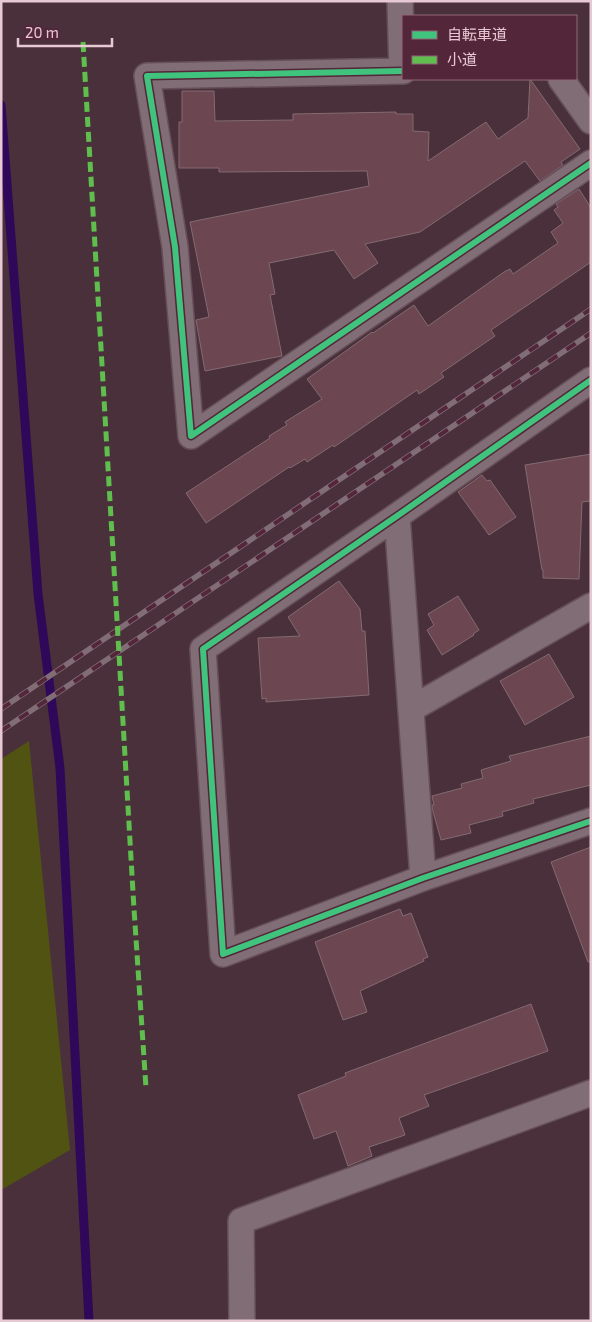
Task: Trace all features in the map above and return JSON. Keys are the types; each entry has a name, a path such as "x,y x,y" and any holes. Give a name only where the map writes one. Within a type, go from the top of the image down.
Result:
{"street":[{"path":"400,1 402,48"},
{"path":"402,71 147,76 175,247 190,436 591,163"},
{"path":"563,80 591,120"},
{"path":"591,380 203,649 224,954 424,878 591,821"},
{"path":"397,516 424,878"},
{"path":"411,710 591,606"},
{"path":"242,1321 241,1222 591,1093"}],"shaded area":[{"path":"29,741 70,1150 1,1190 1,759"}],"building":[{"path":"531,80 580,149 561,162 563,165 540,181 525,161 420,232 365,244 378,263 354,279 334,250 269,263 275,294 270,295 282,356 205,371 196,320 209,317 190,222 369,186 367,171 219,172 219,168 179,168 179,122 182,122 182,91 214,91 215,121 293,120 293,114 396,112 396,114 413,114 413,131 429,132 428,161 486,122 498,139 528,118"},
{"path":"579,189 591,208 591,262 491,330 495,336 441,373 444,377 419,394 417,390 334,447 333,445 307,462 305,459 289,467 206,523 186,493 270,438 269,436 287,425 285,422 322,399 307,379 372,332 414,305 428,326 504,272 510,269 513,274 558,243 551,232 563,223 554,210 558,207 556,204"},
{"path":"591,454 591,501 582,502 579,579 543,578 525,465"},
{"path":"482,475 487,481 490,480 516,517 489,535 458,492"},
{"path":"339,581 360,609 362,631 365,631 369,695 266,702 266,698 262,699 258,638 300,636 288,617"},
{"path":"458,596 479,630 442,655 427,630 434,625 428,614"},
{"path":"549,654 574,697 525,725 500,681"},
{"path":"591,736 591,785 533,799 534,803 502,812 503,816 469,825 471,833 441,840 432,808 432,805 434,805 432,796 462,788 461,784 483,778 481,770 511,761 509,756"},
{"path":"591,847 591,962 588,962 551,862"},
{"path":"400,909 403,916 411,913 428,957 423,959 424,961 360,991 367,1012 343,1020 315,942"},
{"path":"531,1004 548,1051 424,1095 429,1106 399,1118 405,1135 369,1147 372,1156 348,1166 336,1131 314,1139 298,1095 346,1076 345,1073"}],"waterway":[{"path":"1,105 38,594 60,768 89,1321"}],"railway":[{"path":"1,709 591,309"},
{"path":"1,731 591,333"}],"marked path":[{"path":"83,42 146,1088"}],"cycle path":[{"path":"402,71 147,76 175,247 191,436 591,163"},
{"path":"591,380 203,649 223,954 423,878 591,821"}]}
